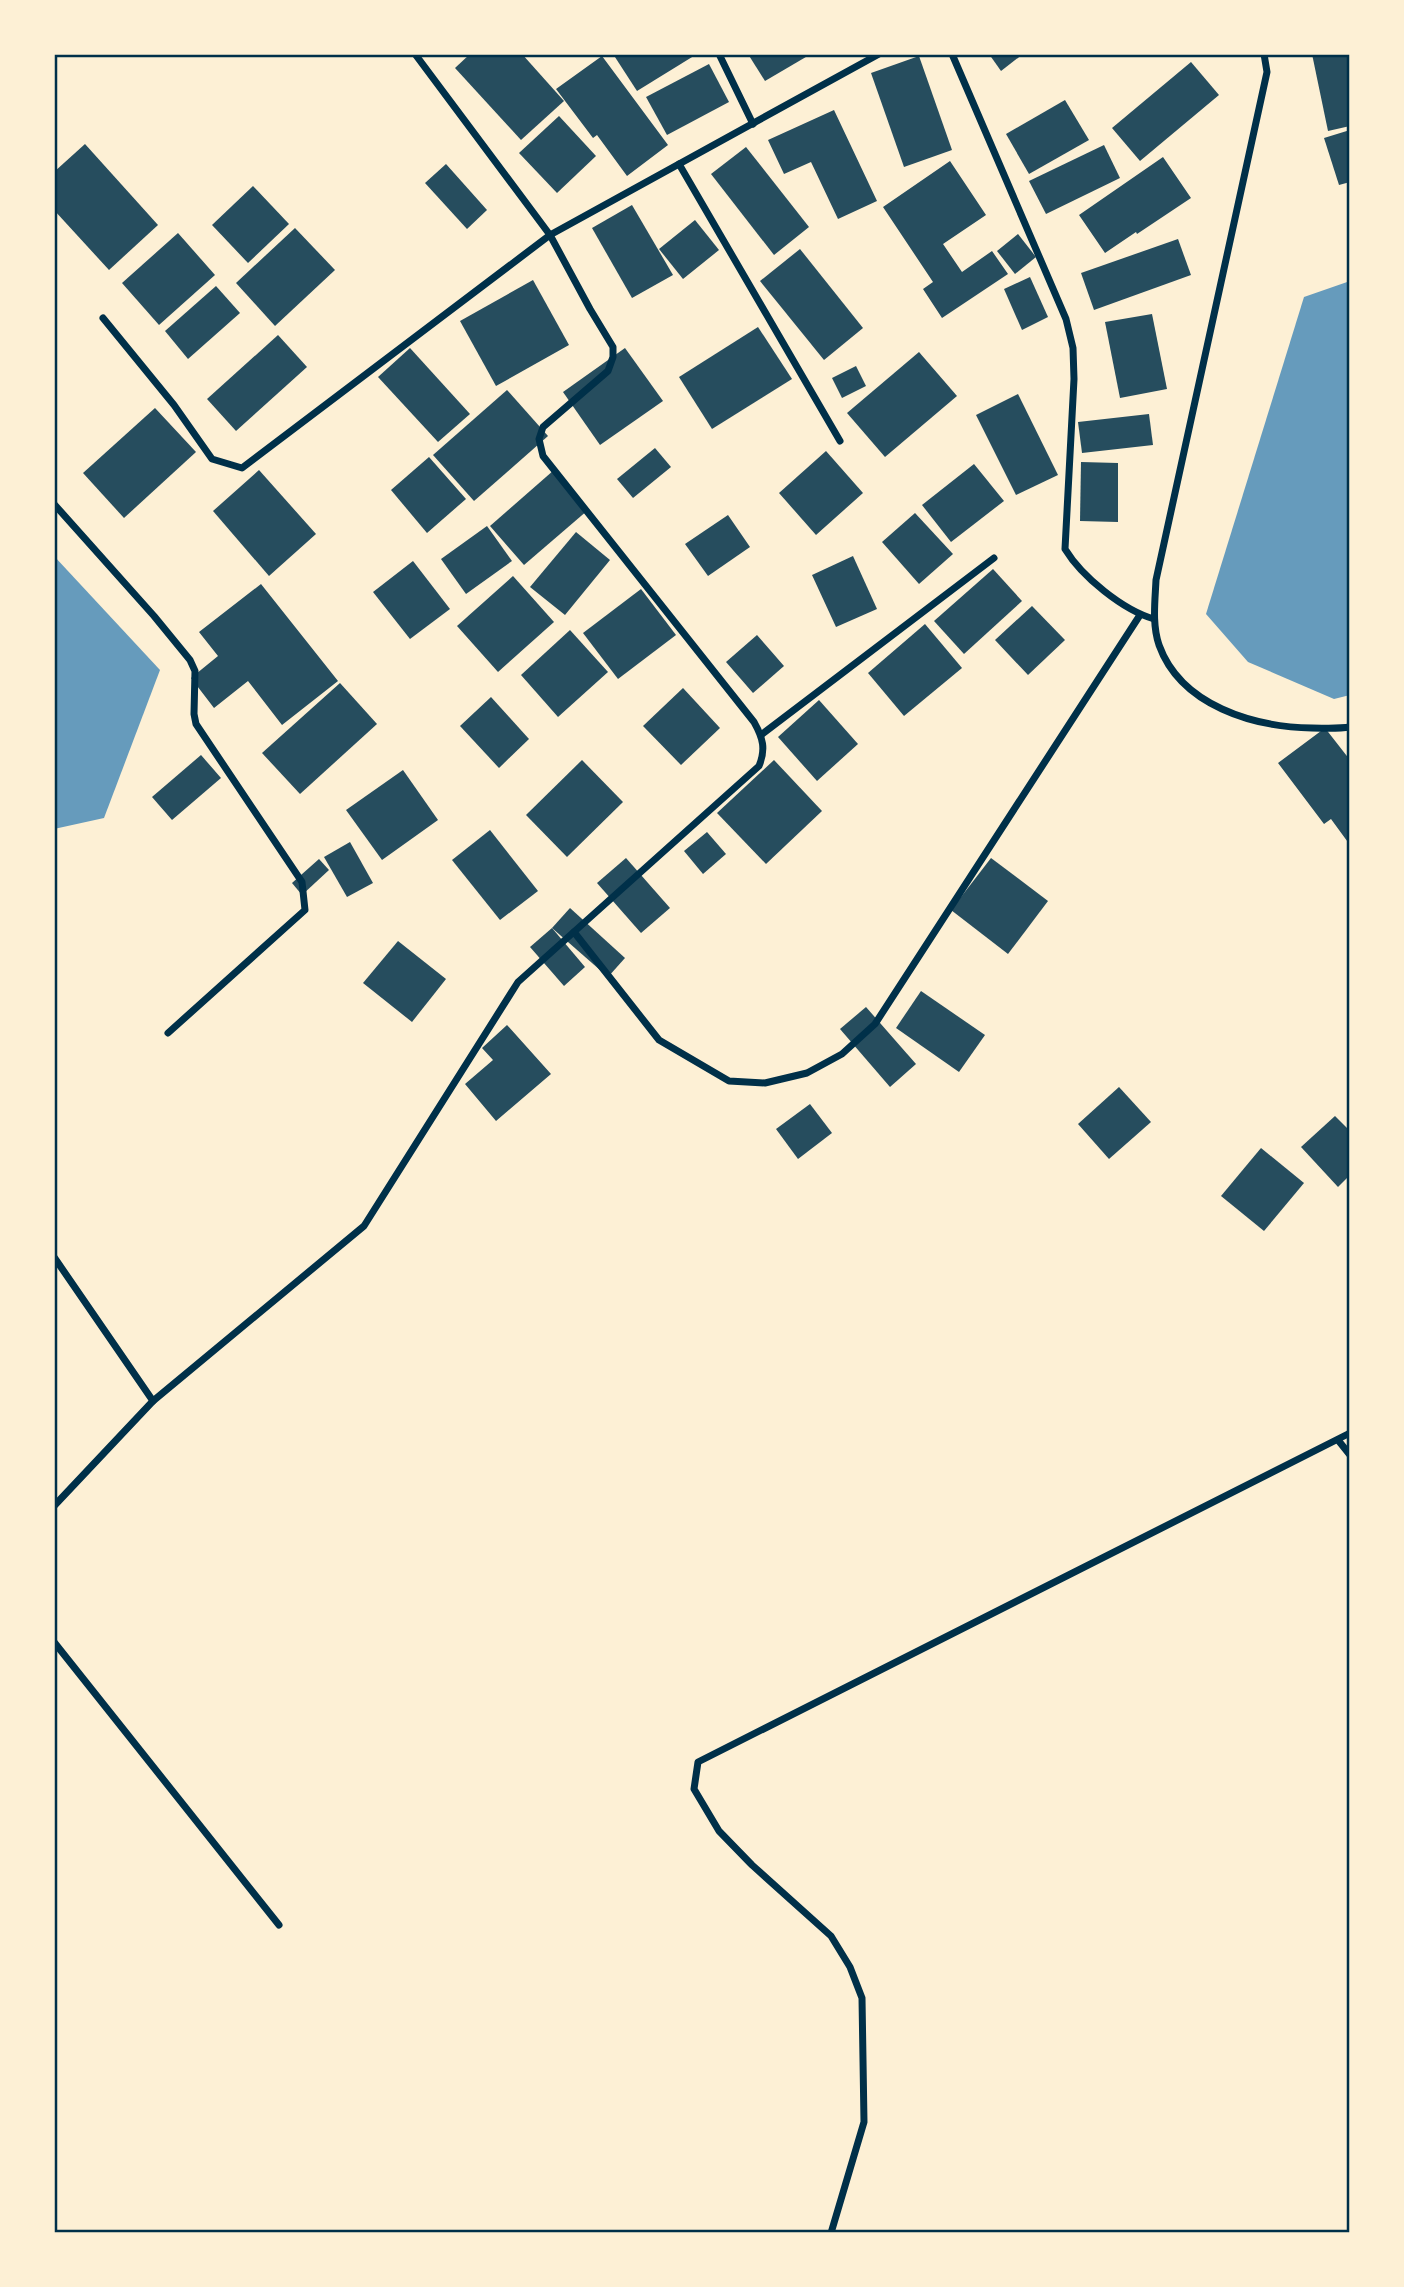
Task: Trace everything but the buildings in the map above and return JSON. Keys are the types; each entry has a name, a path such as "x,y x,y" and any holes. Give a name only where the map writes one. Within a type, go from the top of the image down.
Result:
{"street":[{"path":"54,1506 153,1401 364,1226 518,982 759,766 764,747 754,722 543,456 539,439 543,427 608,370 613,357 613,346 550,235 415,54"},
{"path":"719,54 753,124"},
{"path":"103,318 174,405 212,459 242,468 550,235 879,54"},
{"path":"952,54 1066,319 1073,348 1074,379 1065,549 1081,571 1140,615 1154,619"},
{"path":"1264,54 1267,72 1156,580 1154,619 1160,646 1173,669 1191,689 1220,708 1255,722 1281,726 1342,729 1350,727"},
{"path":"679,164 840,441"},
{"path":"54,504 190,660 195,671 196,724 302,882 305,910 168,1033"},
{"path":"761,735 994,558"},
{"path":"574,932 659,1040 729,1081 765,1083 807,1073 842,1054 875,1024 1140,615"},
{"path":"54,1257 153,1401"},
{"path":"831,2233 864,2122 862,1998 850,1966 831,1936 752,1865 712,1821 694,1789 698,1762 1350,1433"},
{"path":"1338,1440 1350,1455"},
{"path":"54,1642 279,1925"}],"water":[{"path":"1350,281 1350,695 1334,699 1248,662 1206,614 1304,297"},
{"path":"54,556 160,670 104,818 54,829"}]}
